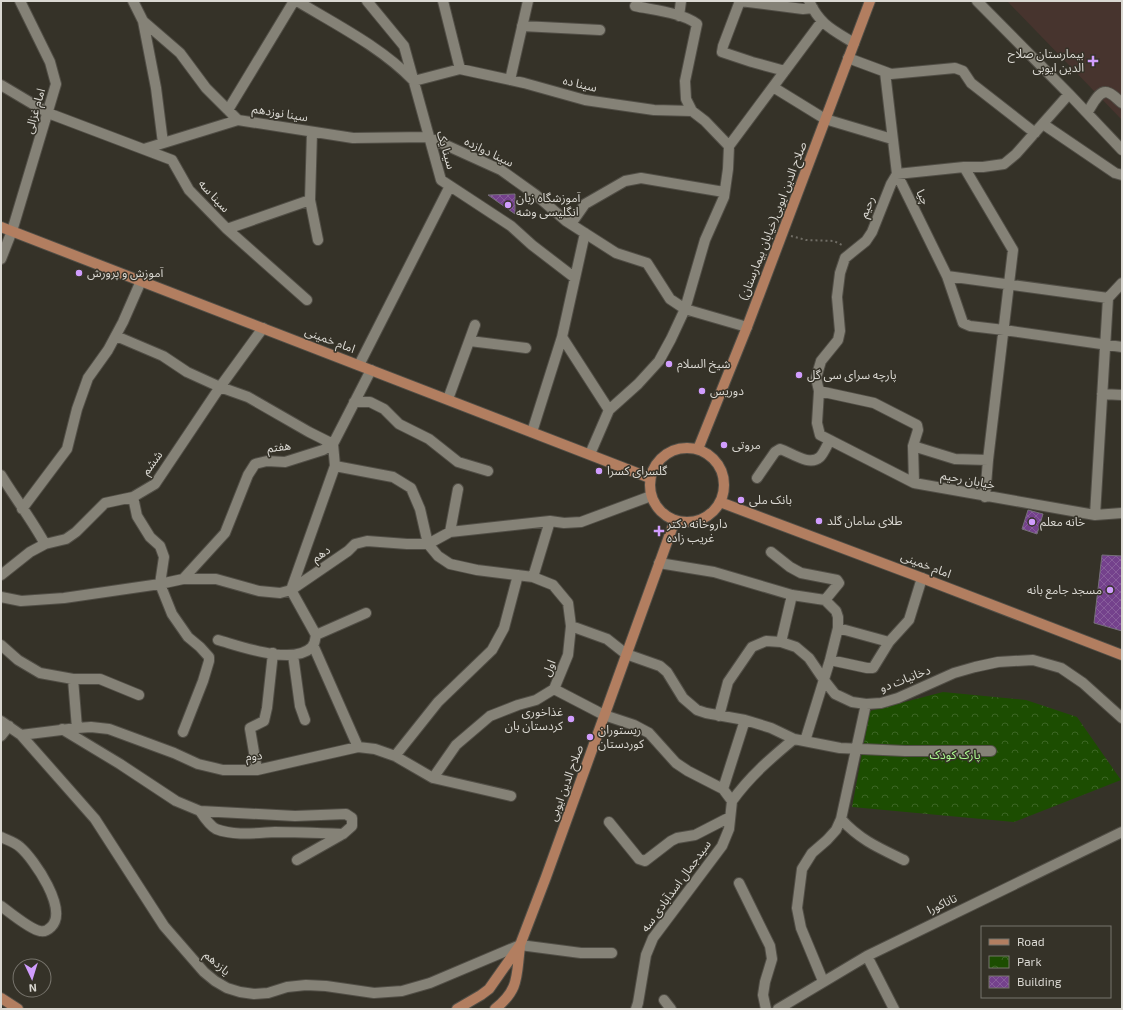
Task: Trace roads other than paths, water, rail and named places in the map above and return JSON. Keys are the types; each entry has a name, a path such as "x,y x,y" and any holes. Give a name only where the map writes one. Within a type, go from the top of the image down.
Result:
{"main road":[{"name":"صلاح الدین ایوبی(خیابان بیمارستان)","path":"698,449 747,327 870,1"},
{"name":"امام خمینی","path":"1,227 650,478"},
{"path":"677,449 698,449 708,454 716,461 721,471 724,481 720,502 711,512 700,519 692,521 675,520 660,510 652,496 650,478 660,459 668,453 677,449"},
{"name":"امام خمینی","path":"720,502 1122,655"},
{"name":"صلاح الدین ایوبی","path":"457,1009 489,989 520,945 675,520"},
{"path":"495,1009 512,992 515,985 520,945"},
{"path":"1,998 18,1009"}],"street":[{"name":"امام غزالی","path":"1,258 12,231 56,84 50,62 20,1"},
{"name":"سینا نوزدهم","path":"133,1 143,21 180,53 206,88 238,120 353,138 428,137"},
{"path":"228,110 294,1"},
{"path":"297,1 344,29 399,66 414,81"},
{"name":"سینا یک","path":"367,1 404,46 441,180 511,226 532,245 575,278"},
{"path":"444,1 460,69"},
{"path":"510,80 528,1"},
{"path":"679,16 681,1"},
{"path":"785,71 722,52 740,1 803,9 811,5 826,26 854,43"},
{"path":"977,1 1122,150"},
{"path":"635,6 679,16 692,20 697,24 685,81 686,99 692,111 729,146"},
{"path":"143,21 156,88 163,143"},
{"path":"590,454 609,410 638,384 659,361 685,309 705,240 724,197 728,170 729,146 822,21"},
{"path":"522,26 600,30"},
{"path":"848,58 891,74 959,68 963,71 971,83 1035,133"},
{"name":"سینا ده","path":"414,81 460,69 510,80 585,100 654,110 692,111"},
{"name":"چیا","path":"885,72 897,174 947,276 963,323 966,325 1004,330"},
{"name":"سینا سه","path":"1,86 48,113 172,160 189,190 227,229 307,300"},
{"path":"773,87 825,119 892,139"},
{"path":"1087,113 1100,94 1104,92 1110,93 1122,103"},
{"path":"897,174 1004,164 1016,154 1069,94"},
{"path":"144,149 238,120"},
{"path":"1043,124 1115,173 1122,176"},
{"path":"312,132 310,200 318,240"},
{"name":"سینا دوازده","path":"428,137 501,170 536,195 571,224 616,253 646,264 670,299 685,309 747,327"},
{"path":"964,167 1013,250 985,497"},
{"name":"رحیم","path":"820,435 817,423 819,392 816,378 821,361 838,340 840,331 837,297 840,273 845,258 866,241 872,232 891,184 897,174"},
{"path":"571,224 585,204 625,181 641,178 724,192"},
{"path":"359,365 450,186"},
{"path":"227,229 310,200"},
{"path":"532,432 562,337 585,233"},
{"path":"947,276 1108,298"},
{"path":"22,509 50,474 67,449 77,409 88,378 116,336 141,281"},
{"path":"1095,515 1108,298 1122,283"},
{"path":"448,399 476,325"},
{"name":"ششم","path":"1,575 30,552 44,544 66,539 76,532 105,503 133,496 154,484 220,387 263,328"},
{"path":"1004,330 1122,347"},
{"path":"116,336 163,356 187,372 220,387 248,397 333,444"},
{"path":"562,337 609,410"},
{"path":"470,340 526,348"},
{"path":"218,640 258,651 293,655 307,651 313,645 316,635 291,590 335,466 333,444 371,370"},
{"path":"819,392 874,403 917,425 918,430 913,446 914,483"},
{"path":"1102,394 1122,395"},
{"path":"354,402 370,402 384,409 400,424 429,439 458,462 488,471"},
{"name":"خیابان رحیم","path":"820,435 914,483 985,497 1095,515 1122,513"},
{"path":"757,478 775,452 780,449 814,461 821,457 830,440"},
{"name":"هفتم","path":"183,579 225,533 248,475 255,464 267,461 285,462 324,450 333,444"},
{"path":"913,446 954,459 988,460"},
{"path":"335,466 393,477 411,488 420,509 428,544"},
{"path":"1,475 22,509 36,528 44,544"},
{"path":"450,532 458,489"},
{"path":"133,496 137,516 150,537 160,546 162,551 164,557 160,584 177,623 188,637 209,657 201,686 182,732"},
{"name":"دهم","path":"1,597 21,601 64,598 160,584 183,579 216,579 259,591 280,593 291,590 348,551 355,544 367,541 428,544 450,532 550,521 564,523 581,522 652,496"},
{"path":"532,577 550,521"},
{"name":"اول","path":"428,544 438,556 450,564 477,570 532,577 553,586 568,604 571,626 568,655 554,689 536,700 518,704 490,716 456,745 434,778"},
{"path":"771,552 790,568 801,573 837,580 839,584 826,600"},
{"path":"554,689 604,715 634,725 649,733 676,763 723,790 732,801 760,767 800,740 824,680 830,660 838,628 838,617 836,611 826,600 792,595 714,572 659,564"},
{"path":"395,756 438,702 492,650 504,628 518,575"},
{"path":"830,660 873,668 889,642 909,620 922,578"},
{"path":"781,642 792,595"},
{"path":"316,635 366,613"},
{"path":"571,626 607,639 626,654 660,666 667,672 675,687 688,702 697,710 706,713 745,720 800,740 840,748 905,751 991,751"},
{"path":"838,628 889,642"},
{"name":"دخانیات دو","path":"719,716 728,682 752,647 766,641 781,642 796,647 809,658 835,694 852,702 866,704 881,703 898,698 954,673 975,667 998,662 1033,660 1061,668 1083,683 1122,718"},
{"path":"1,645 18,660 40,673 73,679 100,679 139,696"},
{"path":"313,645 358,747"},
{"path":"257,770 250,728 264,721 267,708 272,653"},
{"path":"293,655 300,706 305,720"},
{"path":"73,679 77,728"},
{"path":"823,981 801,928 797,908 802,870 812,853 836,830 841,819 866,704"},
{"path":"723,790 745,720"},
{"path":"1,736 5,724 21,735"},
{"name":"دوم","path":"21,735 62,729 91,727 109,729 174,753 198,764 223,770 257,770 358,747 375,749 395,756 434,778 511,796"},
{"path":"62,729 120,764 176,802 200,811 295,816 346,814 352,818 352,826 343,834 297,860"},
{"name":"یازدهم","path":"21,735 95,819 164,926 204,972 227,988 254,994 268,993 287,987 306,985 326,986 374,993 402,991 430,983 520,945"},
{"name":"سیدجمال اسدآبادی سه","path":"636,1009 646,955 653,938 722,846 729,829 732,801"},
{"path":"200,811 210,825 226,832 252,834 275,832 343,834"},
{"path":"609,822 639,859 644,861 671,841 677,838 695,835 730,817"},
{"path":"841,819 851,830 871,844 904,860"},
{"name":"تاناکورا","path":"778,1009 866,956 1122,832"},
{"path":"1,837 20,846 48,886 55,903 55,918 53,925 47,930 39,931 1,906"},
{"path":"739,883 770,946 772,959 765,982 763,995 766,1009"},
{"path":"520,945 581,953 612,953"},
{"path":"866,956 894,1009"},
{"path":"664,1000 671,1009"}],"place":[{"name":"بیمارستان صلاح الدین ایوبی","path":"1093,61"},
{"name":"آموزشگاه زبان انگلیسی وشه","path":"508,205"},
{"name":"آموزش و پرورش","path":"79,273"},
{"name":"شیخ السلام","path":"669,364"},
{"name":"پارچه سرای سی گل","path":"799,375"},
{"name":"دوریس","path":"702,391"},
{"name":"مروتی","path":"724,445"},
{"name":"گلسرای کسرا","path":"599,471"},
{"name":"بانک ملی","path":"741,500"},
{"name":"طلای سامان گلد","path":"819,521"},
{"name":"خانه معلم","path":"1032,522"},
{"name":"داروخانه دکتر غریب زاده","path":"659,531"},
{"name":"مسجد جامع بانه","path":"1110,590"},
{"name":"غذاخوری کردستان بان","path":"571,719"},
{"name":"ریستوران کوردستان","path":"590,737"}],"park label":[{"name":"پارک کودک","path":"955,755"}]}
